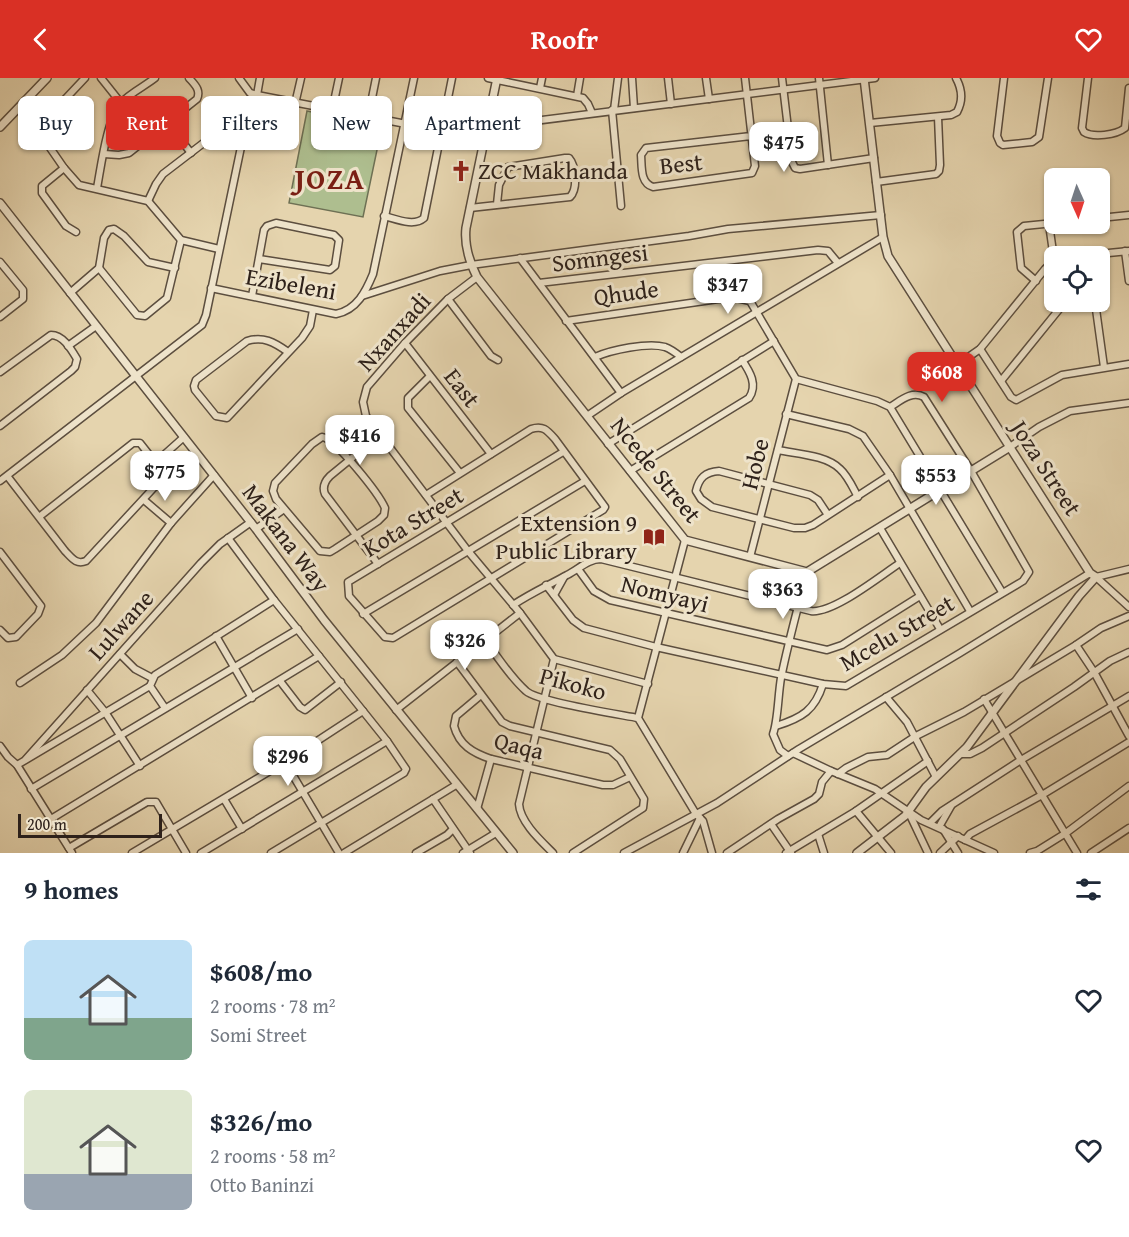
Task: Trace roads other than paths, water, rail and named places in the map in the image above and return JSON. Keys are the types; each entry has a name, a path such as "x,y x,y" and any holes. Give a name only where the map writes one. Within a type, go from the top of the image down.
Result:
{"street":[{"path":"30,96 47,78"},
{"path":"68,96 85,78"},
{"path":"101,78 115,96"},
{"path":"131,96 155,78"},
{"path":"189,78 198,88 199,95 189,105"},
{"path":"239,78 250,93 261,96"},
{"path":"257,95 260,78"},
{"path":"297,96 301,78"},
{"path":"335,96 339,78"},
{"path":"372,96 376,78"},
{"name":"Ezibeleni","path":"410,96 414,78"},
{"path":"449,96 452,78"},
{"path":"488,78 577,96 585,99 592,113"},
{"path":"540,88 542,78"},
{"path":"577,96 580,78"},
{"path":"618,78 613,110 621,206"},
{"path":"632,78 634,108"},
{"path":"668,78 671,104"},
{"path":"706,78 709,99"},
{"name":"Best","path":"744,78 755,166 752,173 653,187 644,180 641,155 646,148 751,136"},
{"path":"782,78 794,166 800,169 874,158"},
{"path":"542,120 783,89 819,81 875,78"},
{"path":"870,123 951,115 959,109 961,92 957,78"},
{"path":"1004,78 997,136 1003,145 1032,142 1039,137 1048,78"},
{"path":"1088,78 1082,128 1086,134 1122,130 1126,124 1129,88"},
{"path":"494,96 497,79"},
{"name":"Joza Street","path":"864,79 883,237 891,261 1093,575"},
{"path":"819,81 828,165"},
{"path":"0,127 18,108"},
{"path":"876,182 936,174 940,165 938,117"},
{"path":"392,123 404,125"},
{"name":"Ezibeleni","path":"211,288 313,310 336,314 344,312 362,296 373,274 404,125"},
{"path":"97,189 106,145"},
{"path":"148,201 158,179 201,146"},
{"path":"52,150 80,185 148,201 181,240 219,249"},
{"path":"104,154 119,155 133,150"},
{"path":"0,482 202,325 239,150"},
{"path":"384,216 411,222 424,218 438,150"},
{"path":"483,150 470,208 570,197 575,189 572,161 565,158 508,167 499,185 497,204"},
{"path":"64,168 42,186 42,193 66,226 76,232"},
{"name":"Makana Way","path":"0,202 256,529 324,620 509,852"},
{"name":"Ncede Street","path":"470,208 465,237 466,250 477,277 685,540 807,572"},
{"path":"362,296 440,271 471,265 696,236 722,230 881,215"},
{"path":"1110,217 1129,215"},
{"path":"252,296 264,230 271,223 334,235 339,240 335,266 330,270 259,259"},
{"path":"1036,281 1021,268 1017,232 1024,226 1044,225"},
{"path":"70,293 99,268 104,238 109,230 114,229 124,236 148,262 175,268"},
{"path":"587,416 621,393 883,237"},
{"path":"99,268 137,315 141,316 149,313 167,298 181,240"},
{"name":"Somngesi","path":"539,283 818,250 828,251 838,263"},
{"path":"1110,253 1127,251 1129,281"},
{"path":"520,258 621,393"},
{"path":"0,262 23,290 24,296 0,317"},
{"path":"957,364 980,349 1044,272"},
{"name":"Nxanxadi","path":"477,277 448,299 405,344 367,387 363,406 366,416 380,435 554,659"},
{"name":"Qhude","path":"566,321 732,297 750,301 758,311"},
{"path":"448,299 492,356 498,360"},
{"path":"288,352 275,342 255,338 246,341 196,380 195,390 216,416 227,418 288,352 310,326 313,310"},
{"path":"758,311 796,379 865,397 890,407 1002,592"},
{"path":"1001,381 1057,312"},
{"path":"1096,312 1104,367"},
{"path":"68,346 96,326"},
{"path":"0,372 51,335 58,336 77,359 75,367 0,426"},
{"path":"608,444 774,341"},
{"name":"East","path":"405,344 492,454"},
{"path":"595,357 610,351 658,346 669,348 681,357"},
{"path":"980,349 1011,397 1016,400 1056,377 1129,364"},
{"path":"630,471 746,401 753,392 753,382 742,360"},
{"path":"430,376 408,398 408,408 460,473"},
{"name":"Hobe","path":"750,557 796,379"},
{"path":"890,407 909,396 921,395 971,471"},
{"path":"994,853 930,824 881,793 780,750 773,734 776,726 777,698 807,572 1039,427 1070,411 1129,403"},
{"path":"786,414 861,434 890,475 970,611"},
{"path":"426,495 531,429 540,427 546,429 604,504 603,510 490,579"},
{"path":"378,564 325,494 325,482 380,435"},
{"path":"156,462 184,437"},
{"path":"322,437 328,438 349,460 385,508 381,519 330,552 320,551 284,509 273,493 274,485 322,437"},
{"path":"8,477 65,551 81,563 86,561 144,500 162,477 162,471 140,443 136,442 129,445 39,517"},
{"path":"778,450 816,458 837,466 858,497"},
{"name":"Kota Street","path":"490,579 393,638 382,636 363,614 349,596 348,582 563,452"},
{"name":"Mcelu Street","path":"546,585 581,627 656,647 823,684 846,686 940,628 1023,581 1029,572 971,471"},
{"path":"828,515 815,497 725,473 712,472 701,478 696,491 704,502 712,507 800,529 809,527 858,497 890,475"},
{"path":"20,683 62,655 96,623 171,523 214,475"},
{"path":"363,614 585,481"},
{"path":"144,500 171,523"},
{"path":"256,529 284,509"},
{"name":"Lulwane","path":"26,759 201,563 228,538 250,522"},
{"path":"880,528 940,628"},
{"path":"228,538 406,767 406,771 271,853"},
{"path":"685,540 638,718 703,821 712,853"},
{"path":"0,552 40,606 38,614 16,637 8,638 0,630"},
{"path":"513,605 591,560 608,560 816,612 826,610 900,563"},
{"name":"Nomyayi","path":"578,569 600,595 610,600 827,650 836,648 920,596"},
{"path":"624,853 698,816 885,697 1093,575 1129,569"},
{"path":"1093,575 1129,607"},
{"path":"857,853 908,811 936,777 960,754 1093,575"},
{"path":"554,595 564,577"},
{"path":"17,765 150,686 152,678 159,671 274,600"},
{"path":"396,710 520,613"},
{"path":"838,774 868,757 887,755 916,736 1076,645 1101,628 1129,616"},
{"path":"31,789 298,629"},
{"path":"216,636 252,698"},
{"name":"Pikoko","path":"485,640 525,691 545,699 638,718"},
{"path":"1076,645 1094,672 1129,736"},
{"path":"960,754 970,754 976,751 1094,672 1129,652"},
{"path":"120,654 135,669 152,678"},
{"path":"51,819 319,656"},
{"path":"553,853 521,814 520,797 554,659 648,684"},
{"path":"457,662 502,722 510,726 610,750 617,755 644,799 643,808 573,853"},
{"path":"280,681 300,707 305,710 341,682"},
{"path":"776,726 811,708 819,698 823,684"},
{"path":"150,686 165,708"},
{"path":"87,690 105,712 140,765"},
{"name":"Qaqa","path":"481,695 456,716 454,726 461,741 468,749 491,759 607,786 618,784 630,777"},
{"path":"930,824 942,811 1021,759 1129,696"},
{"path":"885,697 897,708 916,736 936,777"},
{"path":"984,699 1077,853"},
{"path":"132,853 285,762 363,711"},
{"path":"201,853 387,741"},
{"path":"965,840 970,834 1042,795 1129,742"},
{"path":"0,746 17,765 70,851 151,801 156,802 186,853"},
{"path":"477,809 491,759"},
{"path":"771,824 789,852 856,812 928,761"},
{"path":"285,762 322,823 346,852 456,785"},
{"path":"727,853 813,799 819,794 822,782 831,771"},
{"path":"1030,853 1066,833 1129,786"},
{"path":"224,799 242,829"},
{"path":"433,799 467,852 495,833"},
{"path":"941,828 952,805"},
{"path":"908,811 927,853"},
{"path":"856,812 886,844 891,853"},
{"path":"683,853 698,816"},
{"path":"941,828 958,853"},
{"path":"1091,853 1129,828"},
{"path":"416,853 447,836 453,829"},
{"path":"818,834 824,853"},
{"path":"940,853 958,836"}],"place":[{"name":"ZCC Makhanda","path":"461,171"},
{"name":"Extension 9 Public Library","path":"654,537"}],"district":[{"name":"JOZA","path":"330,179"}]}
